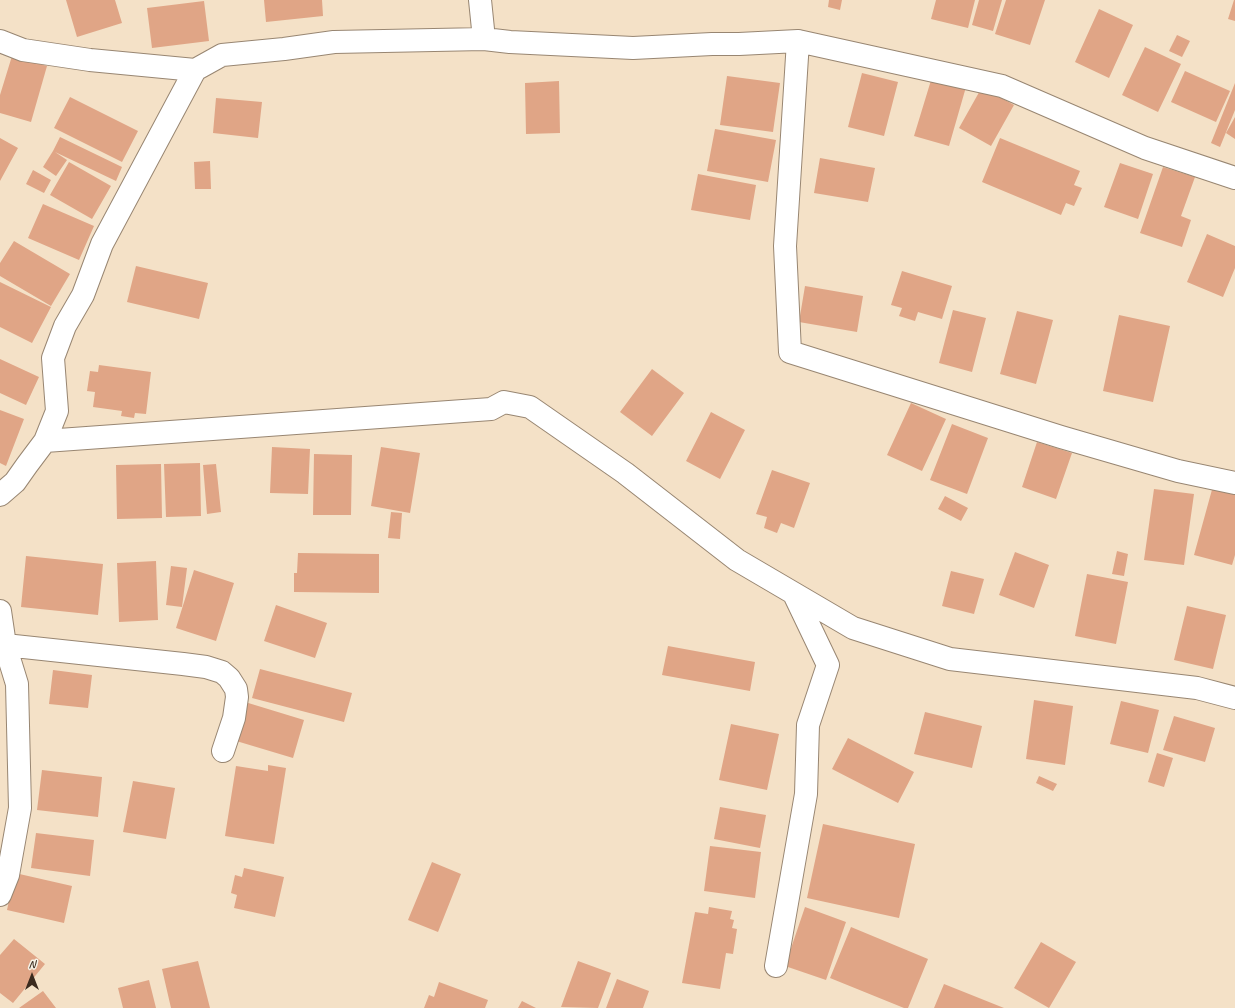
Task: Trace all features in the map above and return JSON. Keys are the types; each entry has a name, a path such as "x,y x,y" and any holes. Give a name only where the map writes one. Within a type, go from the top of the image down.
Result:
{"street":[{"path":"480,0 484,39"},
{"path":"0,495 15,482 45,441 56,410 53,358 66,326 83,296 102,244 195,70 222,55 334,42 484,39 510,42 633,48 798,41 1002,86 1146,148 1235,178"},
{"path":"0,41 23,50 90,60 195,70"},
{"path":"798,41 785,246 790,352 1061,437 1178,471 1235,483"},
{"path":"45,441 491,409 504,402 530,407 626,472 737,560 853,628 950,658 1197,688 1235,698"},
{"path":"776,966 806,794 808,725 828,665 794,594"},
{"path":"0,611 5,645 17,684 20,808 8,875 0,895"},
{"path":"5,645 183,664 206,667 222,672 229,678 236,689 237,697 234,718 223,751"}],"building":[{"path":"66,0 115,0 122,23 77,37"},
{"path":"264,0 322,0 323,16 266,22"},
{"path":"829,0 842,0 840,10 828,7"},
{"path":"936,0 975,0 968,28 931,19"},
{"path":"979,0 1002,0 993,31 972,25"},
{"path":"1006,0 1045,0 1030,45 995,34"},
{"path":"1235,0 1235,21 1228,19"},
{"path":"204,1 209,41 152,48 147,8"},
{"path":"1099,9 1133,25 1109,78 1075,62"},
{"path":"1177,35 1190,41 1182,57 1169,51"},
{"path":"1145,47 1181,64 1158,112 1122,95"},
{"path":"12,56 47,66 31,122 0,113 0,95"},
{"path":"1185,71 1230,91 1216,122 1171,102"},
{"path":"862,73 898,82 884,136 848,127"},
{"path":"727,76 780,83 773,132 720,125"},
{"path":"932,77 966,87 949,146 914,136"},
{"path":"559,81 560,133 526,134 525,83"},
{"path":"1235,83 1235,110 1220,147 1211,143"},
{"path":"982,87 1014,105 991,146 959,128"},
{"path":"70,97 138,131 122,162 54,128"},
{"path":"216,98 262,102 258,138 213,133"},
{"path":"1235,117 1235,139 1226,133"},
{"path":"715,129 776,140 768,182 707,171"},
{"path":"60,137 122,167 116,181 55,152 67,160 56,176 43,167"},
{"path":"0,138 18,148 0,181"},
{"path":"1000,138 1080,171 1074,185 1082,188 1074,206 1066,203 1061,215 982,182"},
{"path":"820,158 875,168 868,202 814,193"},
{"path":"210,161 211,189 195,189 194,162"},
{"path":"69,162 111,186 92,219 50,195"},
{"path":"1120,163 1153,174 1138,219 1104,207"},
{"path":"1163,167 1195,177 1181,216 1191,220 1182,247 1140,233"},
{"path":"33,170 51,180 44,193 26,184"},
{"path":"698,174 756,185 750,220 691,210"},
{"path":"43,204 94,226 79,260 28,238"},
{"path":"1207,234 1235,246 1235,268 1223,297 1187,282"},
{"path":"14,241 70,274 51,306 0,276 0,263"},
{"path":"136,266 208,283 199,319 127,302"},
{"path":"902,271 952,286 942,319 918,312 915,321 899,316 902,308 891,305"},
{"path":"0,282 51,307 32,343 0,327"},
{"path":"805,286 863,296 857,332 799,322"},
{"path":"953,310 986,318 972,372 939,363"},
{"path":"1017,311 1053,320 1036,384 1000,374"},
{"path":"1119,315 1170,326 1153,402 1103,391"},
{"path":"0,359 39,377 26,405 0,393"},
{"path":"99,365 151,372 146,414 135,413 134,418 121,416 122,411 93,407 95,392 87,391 90,371 98,372"},
{"path":"652,369 684,393 652,436 620,412"},
{"path":"911,403 946,419 922,471 887,455"},
{"path":"0,410 24,419 6,466 0,463"},
{"path":"711,412 745,430 720,479 686,461"},
{"path":"952,424 988,438 967,494 930,480"},
{"path":"1037,442 1072,453 1056,499 1022,487"},
{"path":"272,447 310,449 308,494 270,493"},
{"path":"381,447 420,453 410,513 371,506"},
{"path":"314,454 352,455 351,515 313,515"},
{"path":"200,463 201,516 166,517 164,464"},
{"path":"161,464 162,518 117,519 116,465"},
{"path":"216,464 221,512 207,514 203,465"},
{"path":"772,470 810,483 794,528 781,523 777,533 764,528 767,517 756,514"},
{"path":"1213,486 1235,492 1235,555 1232,565 1194,555"},
{"path":"1154,489 1194,494 1184,565 1144,560"},
{"path":"945,496 968,508 961,521 938,509"},
{"path":"391,512 402,513 400,539 388,538"},
{"path":"1117,551 1128,554 1124,576 1112,574"},
{"path":"1015,552 1049,565 1034,608 999,595"},
{"path":"298,553 379,554 379,593 294,592 294,573 297,573"},
{"path":"26,556 103,564 98,615 21,607"},
{"path":"156,561 158,620 119,622 117,563"},
{"path":"171,566 187,568 182,607 166,605"},
{"path":"194,570 234,583 216,641 176,628"},
{"path":"951,571 984,579 974,614 942,606"},
{"path":"1087,574 1128,582 1116,644 1075,636"},
{"path":"276,605 327,623 315,658 264,641"},
{"path":"1187,606 1226,615 1213,669 1174,660"},
{"path":"668,646 755,662 750,691 662,675"},
{"path":"260,669 352,693 344,722 252,698"},
{"path":"53,670 92,675 88,708 49,704"},
{"path":"1034,700 1073,706 1065,765 1026,759"},
{"path":"1121,701 1159,710 1148,753 1110,744"},
{"path":"245,702 304,720 293,758 233,740"},
{"path":"925,712 982,726 972,768 914,754"},
{"path":"1174,716 1215,728 1205,762 1163,750"},
{"path":"731,724 779,734 767,790 719,780"},
{"path":"848,738 914,772 898,803 832,769"},
{"path":"1157,753 1173,758 1164,787 1148,782"},
{"path":"268,765 286,768 274,844 225,836 236,766 268,771"},
{"path":"42,770 102,777 98,817 37,810"},
{"path":"1039,776 1057,784 1053,791 1036,783"},
{"path":"133,781 175,788 166,839 123,832"},
{"path":"720,807 766,815 760,848 714,839"},
{"path":"823,824 915,844 899,918 807,898"},
{"path":"36,833 94,840 90,876 31,868"},
{"path":"710,846 761,852 755,898 704,891"},
{"path":"432,862 461,874 438,932 408,920"},
{"path":"244,868 284,877 275,917 234,908 237,895 231,893 235,875 242,877"},
{"path":"15,873 72,886 64,923 7,910"},
{"path":"709,907 732,911 730,919 734,920 732,928 737,929 733,954 726,953 720,989 682,983 695,912 708,914"},
{"path":"805,907 846,922 826,980 785,966"},
{"path":"851,927 928,959 908,1008 904,1008 830,978"},
{"path":"14,939 45,964 13,1003 0,993 0,955"},
{"path":"1041,942 1076,962 1049,1008 1014,988"},
{"path":"198,961 210,1008 171,1008 162,969"},
{"path":"578,961 611,973 598,1008 561,1007"},
{"path":"617,979 649,991 643,1008 606,1008"},
{"path":"149,980 156,1008 123,1008 118,988"},
{"path":"439,982 488,1000 485,1008 424,1008 429,995 434,997"},
{"path":"944,984 1004,1008 934,1008"},
{"path":"43,991 56,1008 19,1008"},
{"path":"522,1001 536,1008 518,1008"}]}
